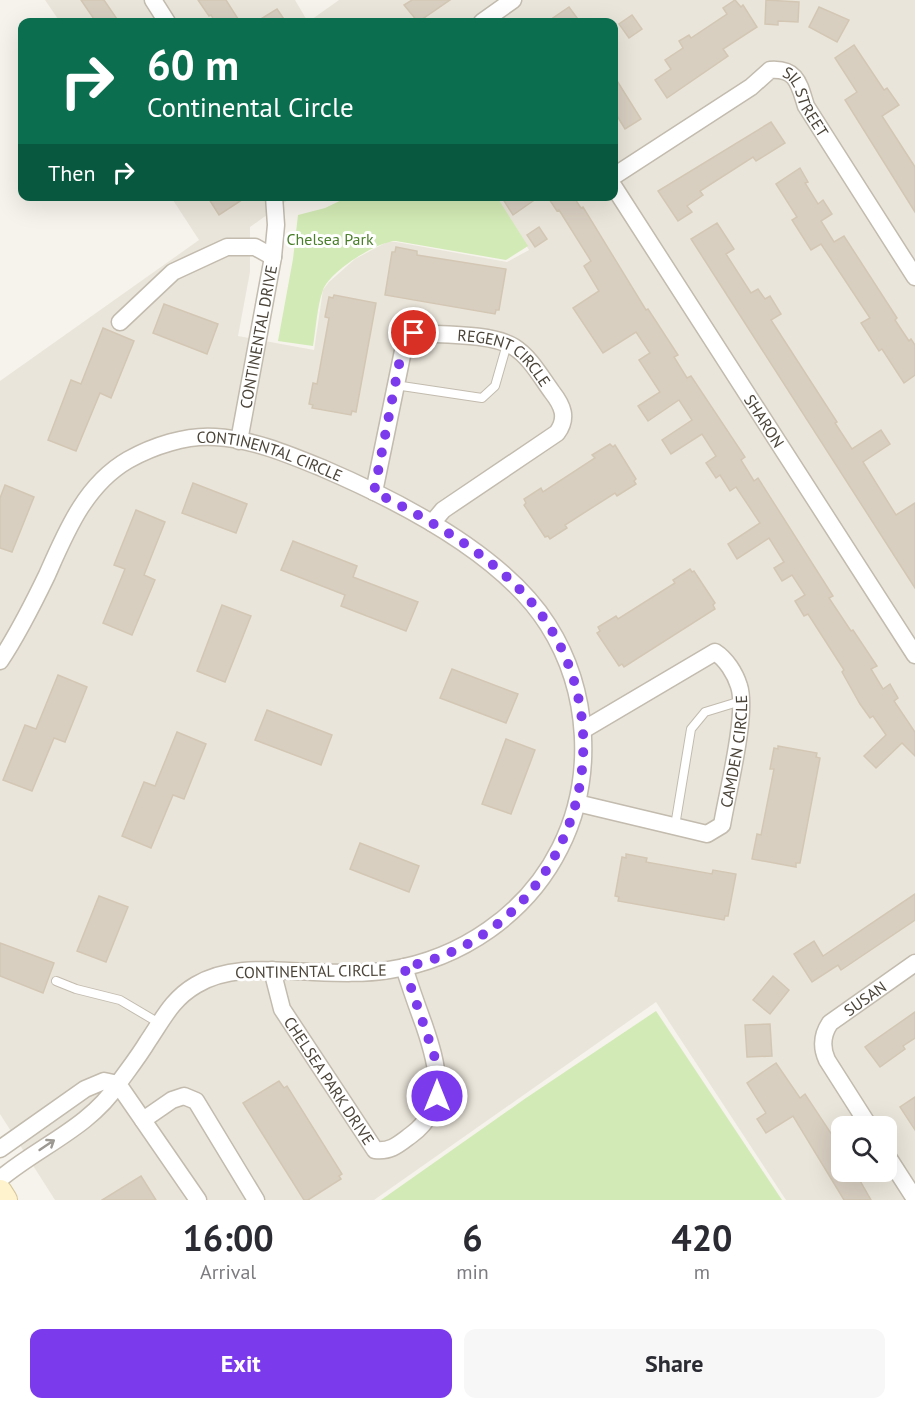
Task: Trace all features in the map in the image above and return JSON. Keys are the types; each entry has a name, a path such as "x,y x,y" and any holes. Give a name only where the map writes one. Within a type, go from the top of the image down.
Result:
{"street":[{"path":"153,0 164,18"},
{"path":"503,16 513,0"},
{"name":"SIL STREET","path":"618,173 750,87 770,70 784,70 799,83 806,106 915,277"},
{"name":"SHARON","path":"618,193 915,655"},
{"name":"CONTINENTAL DRIVE","path":"238,441 273,258 275,201"},
{"path":"120,321 173,272 227,247 255,248 273,258"},
{"name":"REGENT CIRCLE","path":"374,492 405,341 414,333 493,339 507,344 527,357 558,399 563,409 564,423 557,433 443,510 432,524"},
{"name":"CONTINENTAL CIRCLE","path":"0,661 74,517 106,477 133,458 170,443 209,437 265,446 291,455 374,492 432,524 486,561 519,588 535,605 562,649 573,679 583,730 583,755 577,803 560,850 534,888 498,924 462,947 430,961 404,967 368,973 238,971 204,980 175,1000 107,1100 94,1113 0,1179"},
{"name":"CAMDEN CIRCLE","path":"577,803 707,834 722,825 741,718 740,687 722,656 715,651 583,730"},
{"name":"SUSAN","path":"863,1116 827,1060 822,1048 823,1039 830,1023 915,963"},
{"name":"CHELSEA PARK DRIVE","path":"272,970 282,1010 375,1150 385,1152 396,1147 422,1126 437,1096 438,1072 434,1055 404,967"},
{"path":"0,1149 85,1089 104,1081 118,1084 198,1200"},
{"path":"143,1120 172,1100 184,1096 195,1101 256,1200"},
{"path":"897,1171 915,1198"},
{"path":"0,1192 5,1200"}],"lane":[{"path":"395,384 482,398 495,386 507,344"},
{"path":"675,826 691,729 705,712 741,701"},
{"path":"56,981 76,989 120,1000 159,1023"}],"shaded area":[{"path":"45,0 295,0 306,18 57,18"},
{"path":"339,0 915,0 915,1200 786,1200 656,1002 374,1200 55,1200 0,1114 0,381 199,240 174,201 286,201 250,227 250,272 238,336 314,350 323,290 355,259 387,242 507,262 529,250 498,201 618,201 618,18 314,18"}],"green space":[{"name":"Chelsea Park","path":"340,201 500,201 528,246 506,260 396,241 377,246 344,267 327,283 319,303 313,346 278,341 293,259 298,215 325,208"},
{"path":"656,1011 782,1200 381,1200 526,1098"}],"building":[{"path":"81,0 104,0 116,18 93,18"},
{"path":"198,0 226,0 237,18 213,18 211,15 209,16"},
{"path":"412,0 450,0 424,18 415,18 404,5"},
{"path":"735,0 741,7 743,5 757,27 723,49 728,56 667,98 655,80 671,69 665,60 683,48 679,41 689,35 691,38 727,14 723,8"},
{"path":"766,0 799,2 798,22 778,21 778,25 765,24"},
{"path":"569,7 577,18 553,18"},
{"path":"819,7 849,20 837,42 809,27"},
{"path":"277,9 283,18 262,18"},
{"path":"632,15 642,29 629,38 619,24"},
{"path":"854,45 884,90 887,88 899,105 882,116 915,167 915,212 845,100 857,92 835,58"},
{"path":"618,82 641,119 625,129 618,118"},
{"path":"771,122 785,143 756,161 753,157 700,191 703,195 687,206 692,212 678,221 658,191"},
{"path":"800,168 808,182 805,183 818,204 823,200 832,214 821,221 834,242 844,236 897,318 895,320 909,341 911,339 915,345 915,375 904,383 882,349 879,351 861,323 870,318 821,244 811,250 792,220 797,217 776,184"},
{"path":"210,201 240,201 219,215"},
{"path":"504,201 533,201 513,215"},
{"path":"550,201 576,201 581,208 583,207 646,310 648,309 678,355 674,357 687,378 691,376 745,457 741,460 754,481 758,478 833,596 829,598 877,666 871,669 883,689 890,684 898,698 894,701 915,732 915,756 902,743 876,768 864,756 886,735 873,716 870,718 860,704 842,672 844,670 808,614 804,616 795,601 805,595 792,575 782,581 774,568 784,562 769,538 737,559 728,544 760,523 736,487 730,491 720,475 716,478 706,463 716,456 702,434 671,454 662,440 692,420 679,400 648,421 638,406 660,392 639,360 650,353 636,332 603,353 573,308 599,291 584,266 591,261 559,210 557,211"},
{"path":"717,223 734,249 726,254 751,293 758,289 765,299 770,296 781,314 771,320 852,449 881,430 890,444 863,462 896,515 915,503 915,588 691,239"},
{"path":"539,227 547,239 535,247 527,235"},
{"path":"396,247 417,251 417,255 506,269 499,310 496,310 495,314 385,295 392,252 395,252"},
{"path":"334,295 376,303 356,412 352,411 351,415 312,408 313,405 309,404 313,383 317,384 329,318 325,317 329,297 333,298"},
{"path":"164,304 218,324 207,354 153,333"},
{"path":"103,328 134,341 111,398 100,393 76,451 48,440 71,380 81,384"},
{"path":"610,444 613,447 615,445 636,479 634,481 636,484 617,496 615,493 565,525 567,528 550,539 548,536 545,537 524,505 526,503 524,499 541,488 543,492 595,458 592,455"},
{"path":"193,483 247,504 236,533 182,513"},
{"path":"5,485 34,497 12,552 0,548 0,498"},
{"path":"136,510 165,522 144,575 155,580 132,635 103,623 125,569 114,565"},
{"path":"293,541 357,566 353,577 418,602 406,631 341,606 345,595 281,570"},
{"path":"690,569 694,571 715,603 713,605 715,609 624,667 622,664 619,666 597,633 600,631 598,627 616,616 618,619 675,583 673,580"},
{"path":"222,605 251,616 225,682 197,671"},
{"path":"452,669 518,694 506,723 440,698"},
{"path":"58,675 87,687 65,742 54,738 32,791 3,780 25,725 36,729"},
{"path":"267,710 332,735 321,765 255,740"},
{"path":"177,732 206,744 184,799 173,795 151,848 122,836 144,782 155,786"},
{"path":"506,739 535,750 511,814 482,804"},
{"path":"778,746 817,753 816,757 820,758 800,863 796,863 796,867 752,859 757,834 761,835 774,769 770,769 774,748 778,749"},
{"path":"360,843 419,866 409,892 350,869"},
{"path":"626,854 647,858 646,862 712,874 713,870 736,874 728,916 725,916 724,920 618,901 619,897 615,896 622,857 626,858"},
{"path":"915,894 915,920 841,970 838,965 812,982 794,954 814,941 823,956"},
{"path":"99,896 128,907 106,962 77,951"},
{"path":"0,943 54,963 43,993 0,976"},
{"path":"773,976 789,990 770,1014 753,1000"},
{"path":"915,1012 915,1038 903,1046 905,1049 880,1067 865,1047"},
{"path":"770,1024 772,1056 747,1057 745,1025"},
{"path":"776,1063 800,1098 805,1094 831,1133 831,1179 793,1116 766,1133 757,1119 766,1113 747,1083"},
{"path":"279,1081 284,1088 287,1086 342,1174 339,1176 341,1179 308,1200 304,1200 243,1103"},
{"path":"915,1097 915,1130 900,1107"},
{"path":"141,1176 156,1200 102,1200"},
{"path":"833,1182 861,1182 871,1200 844,1200"}],"route":[{"path":"414,333 405,341 402,349 374,492 425,519 461,542 519,588 535,605 562,649 573,679 583,730 581,781 577,803 560,850 547,871 517,907 477,939 430,961 404,967 434,1055 438,1072 437,1096"}]}
